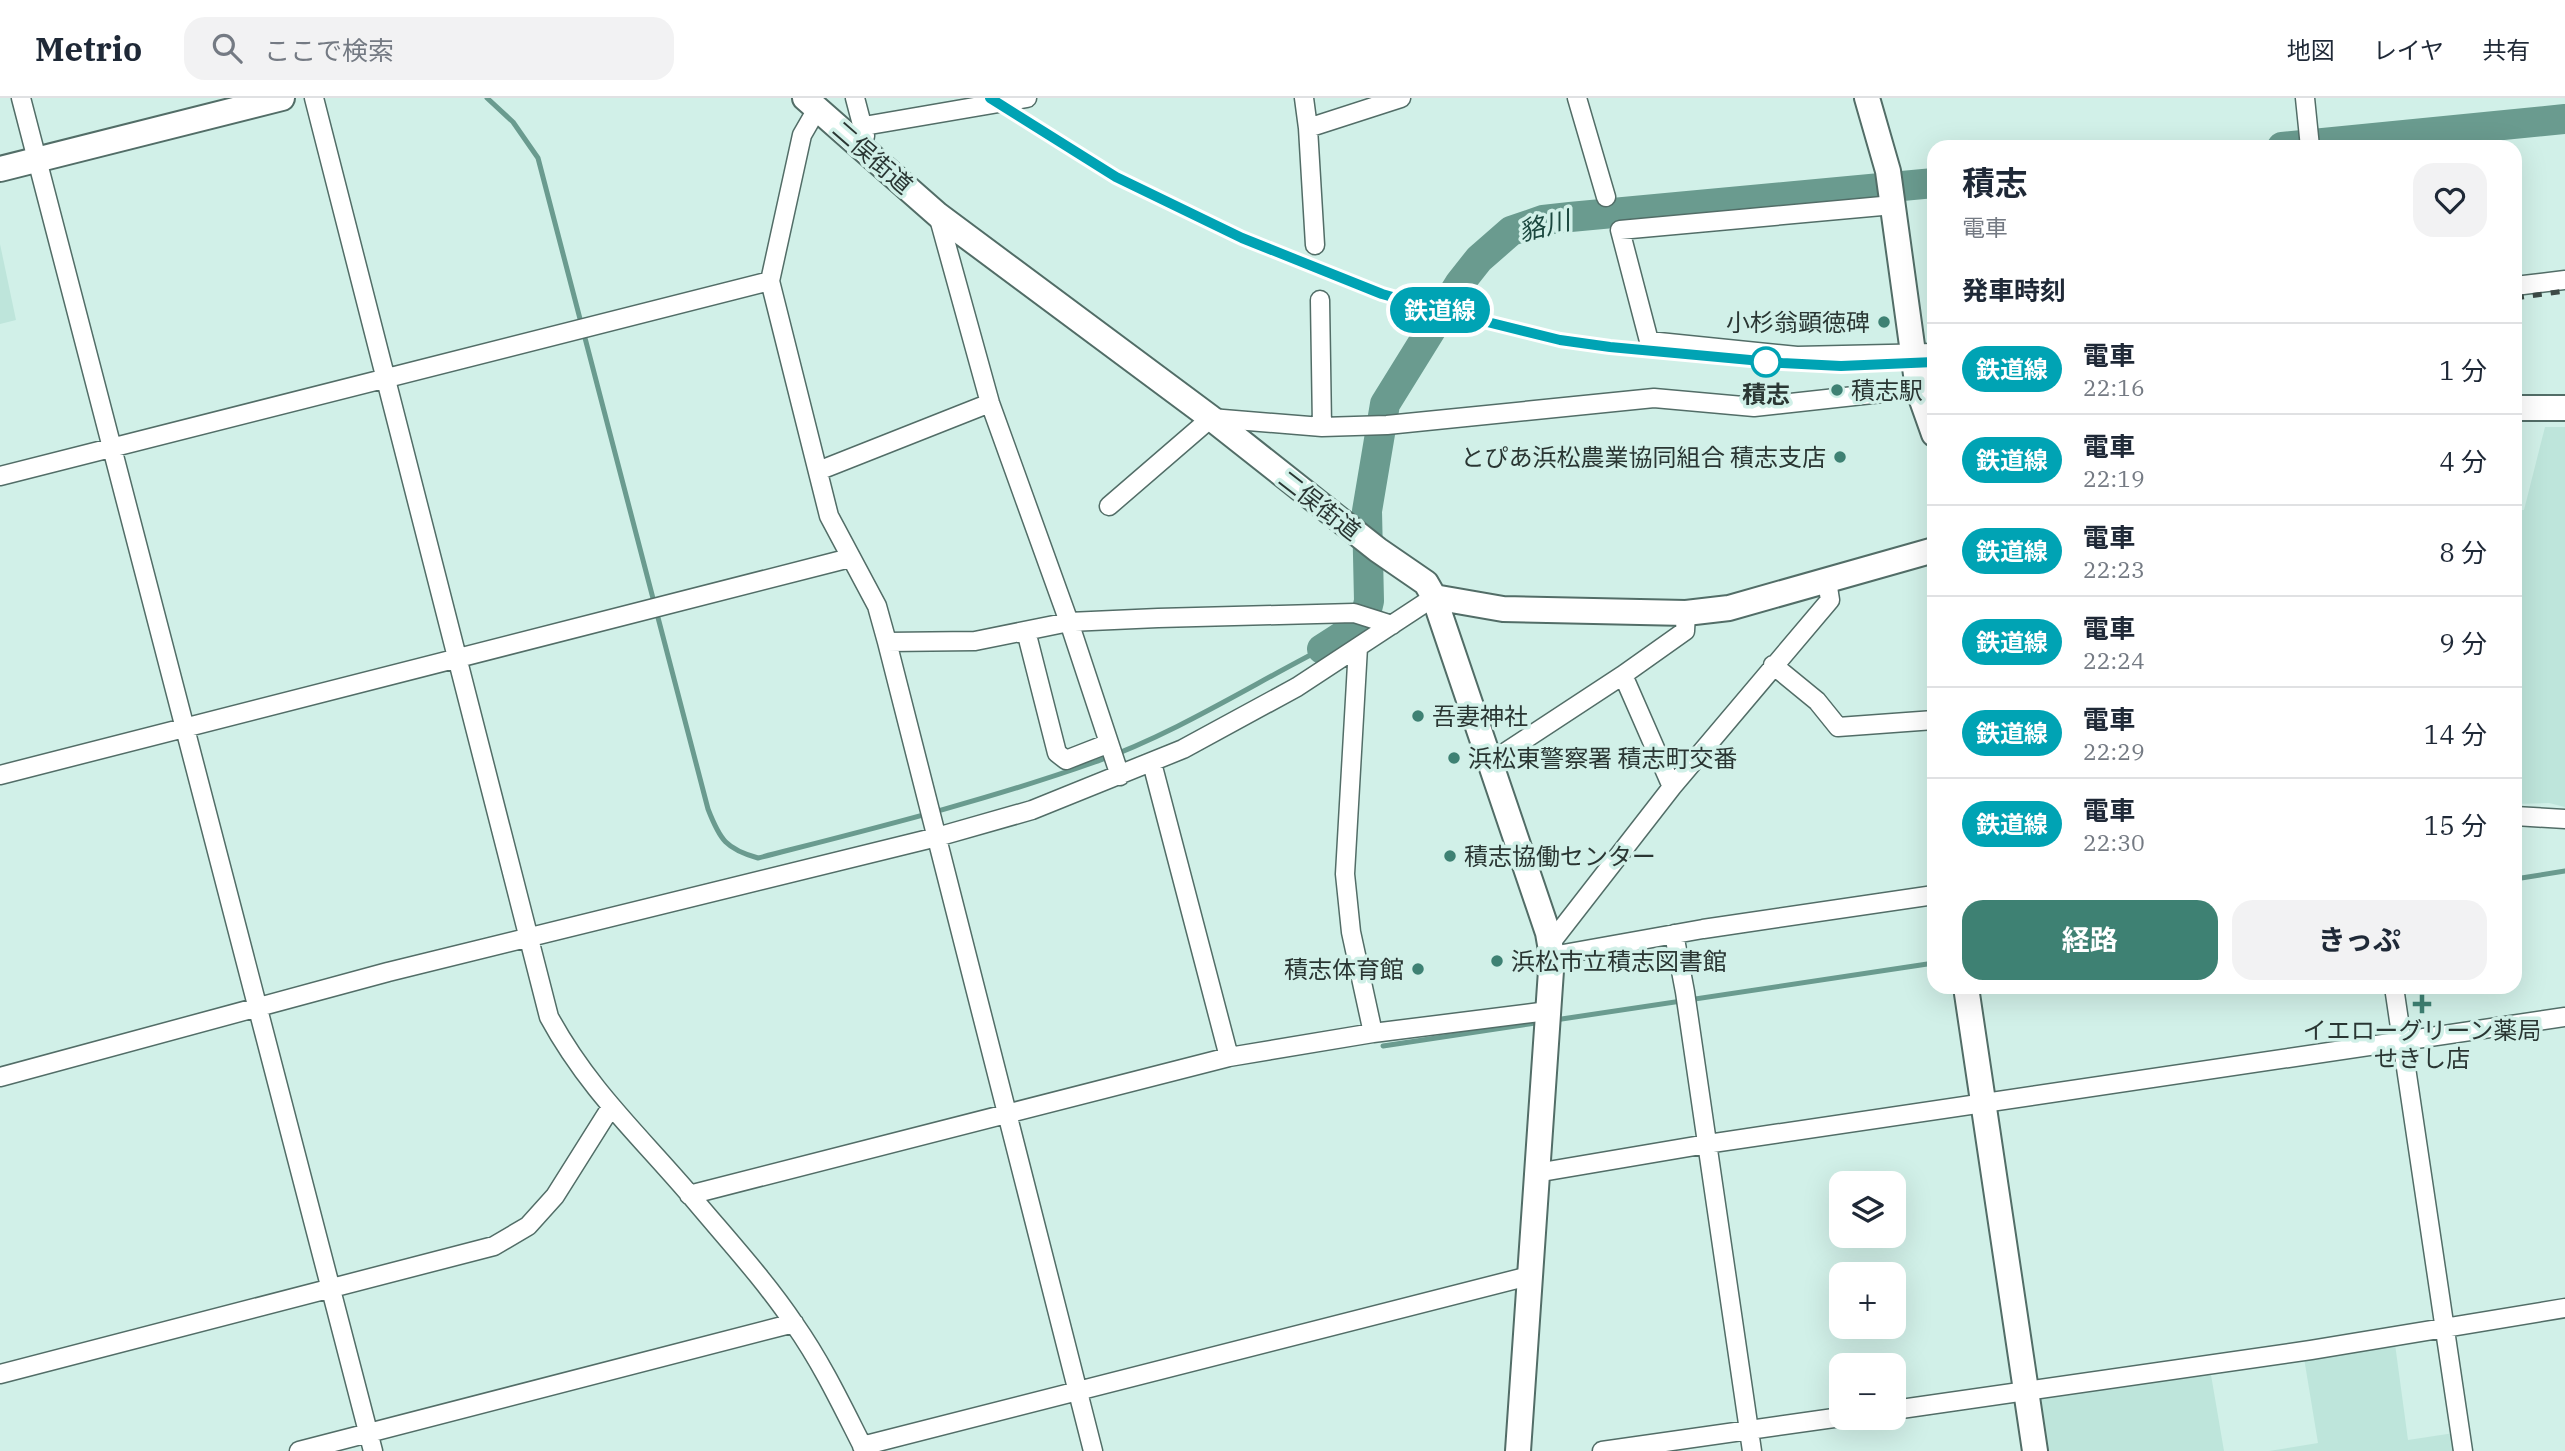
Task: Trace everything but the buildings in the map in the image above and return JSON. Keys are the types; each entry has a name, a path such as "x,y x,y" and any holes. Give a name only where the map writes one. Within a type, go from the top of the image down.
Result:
{"street":[{"path":"21,98 114,447 257,1007 333,1287 373,1451"},
{"path":"0,169 282,98"},
{"path":"314,98 549,1017 571,1058 794,1323 830,1381 863,1448 1529,1276"},
{"path":"855,98 866,138 1027,98"},
{"path":"1304,98 1315,245"},
{"path":"1308,128 1401,98"},
{"path":"1577,98 1606,197"},
{"path":"1867,98 1888,170 1924,354 1918,389 1927,414"},
{"path":"2305,98 2310,140"},
{"path":"811,103 770,282 829,516 877,606 887,642 1093,1451"},
{"name":"二俣街道","path":"811,103 866,138 938,215 1211,418 1378,550 1426,583 1434,597"},
{"path":"1893,205 1620,230 1649,341 1797,356 1924,354"},
{"path":"938,215 990,403 1069,622 1118,770"},
{"path":"2522,285 2565,279"},
{"path":"0,476 770,282"},
{"path":"1320,300 1322,427"},
{"path":"1109,506 1211,418 1322,427 1380,425 1654,398 1754,407 1918,389"},
{"path":"818,471 990,403"},
{"path":"2522,408 2565,408"},
{"path":"0,1077 935,829 1032,810 1118,770 1152,763 1297,687 1358,647 1384,624 1434,597 1503,609 1686,613 1729,608 1927,552"},
{"path":"0,775 850,558"},
{"path":"1551,950 1672,787 1830,600 1827,580"},
{"path":"1434,597 1551,950 1518,1451"},
{"path":"887,642 975,640 1069,622 1354,613 1384,624"},
{"path":"1489,763 1685,631 1686,613"},
{"path":"1026,631 1057,753 1066,760 1108,746"},
{"path":"1358,647 1345,874 1351,932 1373,1033"},
{"path":"1773,665 1817,701 1838,727 1927,721"},
{"path":"1623,675 1672,787"},
{"path":"1152,763 1228,1057"},
{"path":"2522,816 2565,819"},
{"path":"1551,950 1927,896"},
{"path":"1674,934 1686,998 1752,1451"},
{"path":"1967,994 2035,1451"},
{"path":"2395,994 2463,1451"},
{"path":"1536,1173 1707,1144 2565,1017"},
{"path":"689,1195 1228,1057 1373,1033 1547,1020"},
{"path":"0,1374 494,1247 528,1226 555,1196 611,1107"},
{"path":"1906,1408 2565,1308"},
{"path":"299,1451 794,1323"},
{"path":"1602,1451 1829,1419"}],"shaded area":[{"path":"0,244 16,320 0,324"},
{"path":"2545,427 2565,427 2565,807 2549,803 2522,804 2524,510"},
{"path":"2395,1344 2408,1440 2454,1433 2456,1451 2269,1451 2318,1443 2304,1358"},
{"path":"2210,1369 2224,1451 2045,1451 2039,1397"}],"waterway":[{"path":"487,98 513,122 538,158 708,809 716,828 731,847 758,858 928,814 1054,776 1153,738 1322,649"},
{"name":"貉川","path":"2353,140 2565,119"},
{"name":"貉川","path":"1322,649 1364,622 1369,601 1367,511 1385,404 1460,283 1479,259 1511,231 1543,220 1927,184"},
{"path":"2522,878 2565,871"},
{"path":"1555,1020 1927,964"},
{"path":"1383,1046 1542,1022"}],"railway":[{"path":"990,98 1116,177 1242,238 1382,294 1435,309 1560,340 1610,347 1841,366 1927,362"},
{"path":"2522,297 2565,291"}],"train":[{"name":"鉄道線","path":"990,98 1116,177 1242,238 1382,294 1481,322 1560,340 1610,347 1782,363 1841,366 1927,362"}],"place":[{"name":"小杉翁顕徳碑","path":"1884,322"},
{"name":"積志","path":"1766,362"},
{"name":"積志駅","path":"1837,390"},
{"name":"とぴあ浜松農業協同組合 積志支店","path":"1840,457"},
{"name":"吾妻神社","path":"1418,716"},
{"name":"浜松東警察署 積志町交番","path":"1454,758"},
{"name":"積志協働センター","path":"1450,856"},
{"name":"浜松市立積志図書館","path":"1497,961"},
{"name":"積志体育館","path":"1418,969"},
{"name":"イエローグリーン薬局 せきし店","path":"2422,1004"}]}
